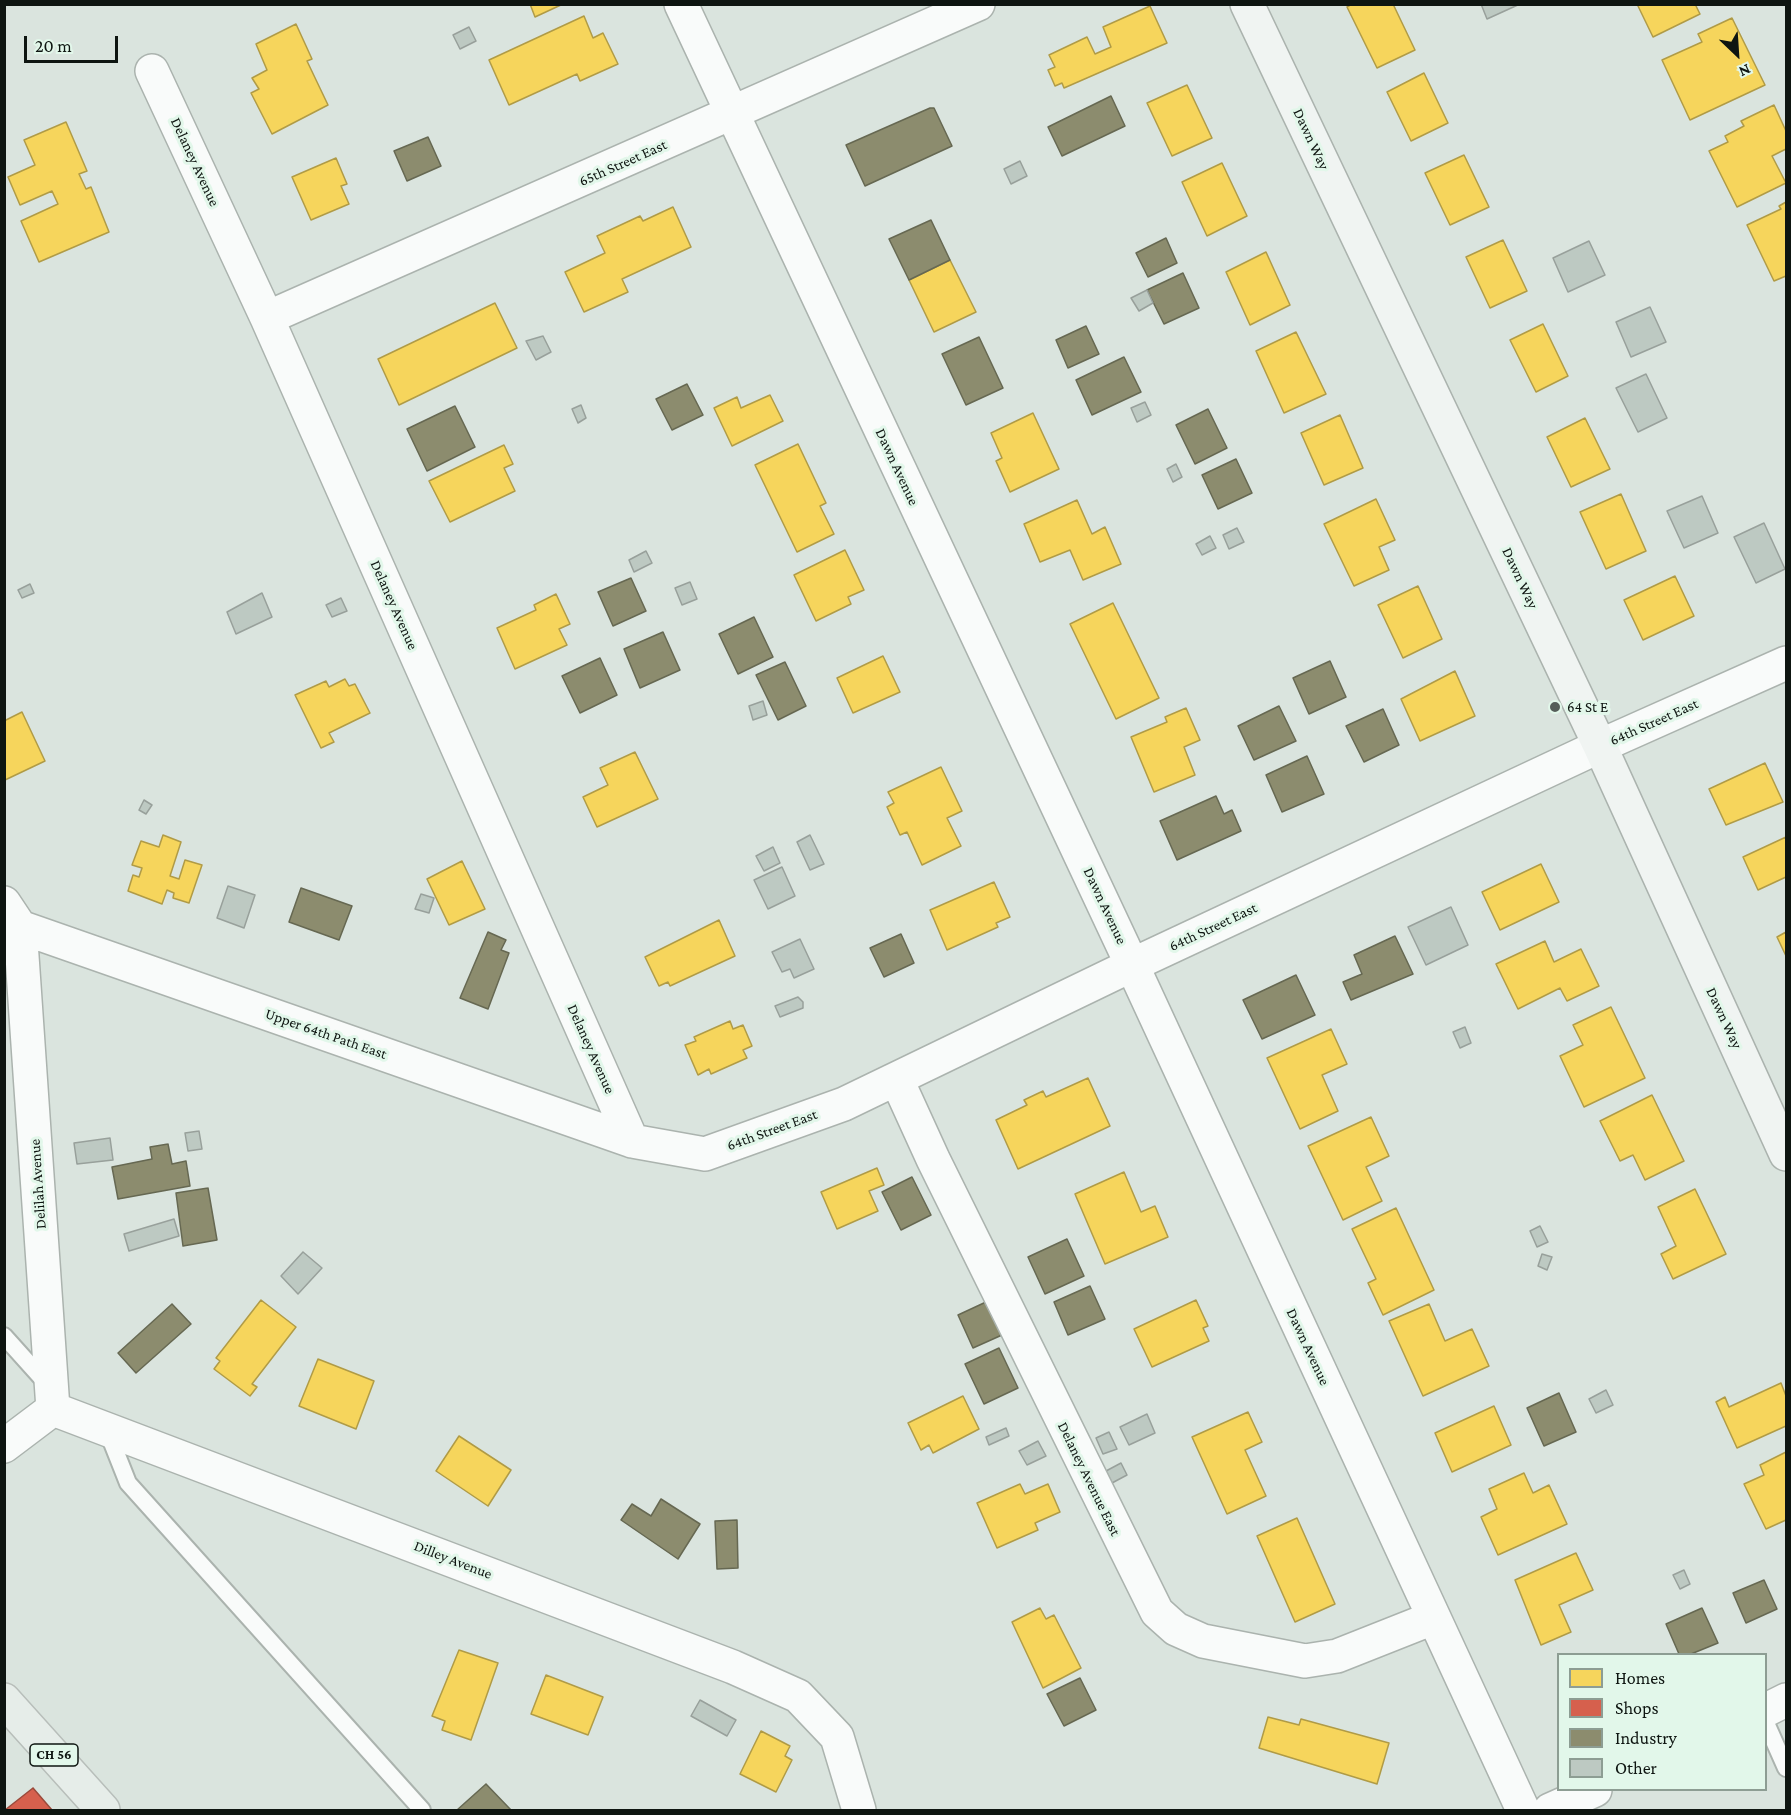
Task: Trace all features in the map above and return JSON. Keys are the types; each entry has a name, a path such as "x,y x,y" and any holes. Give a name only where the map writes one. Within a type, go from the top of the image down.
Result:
{"main road":[{"name":"CH 56","path":"4,1700 103,1810"}],"street":[{"name":"Dawn Avenue","path":"681,4 1132,965 1523,1810"},
{"name":"65th Street East","path":"267,318 732,115 978,4"},
{"name":"Dawn Way","path":"1247,4 1600,746 1786,1154"},
{"name":"Delaney Avenue","path":"152,71 267,318 632,1141"},
{"name":"64th Street East","path":"632,1141 705,1154 844,1104 1132,965 1600,746 1786,663"},
{"name":"Upper 64th Path East","path":"12,915 632,1141"},
{"name":"Delilah Avenue","path":"12,915 53,1399"},
{"name":"Delaney Avenue East","path":"897,1080 938,1169 1156,1612 1176,1629 1203,1641 1305,1661 1337,1656 1433,1618"},
{"name":"Dilley Avenue","path":"53,1399 106,1429 733,1667 798,1696 837,1737 859,1810"},
{"path":"4,1446 53,1399"},
{"path":"1767,1710 1786,1700"},
{"path":"1550,1810 1593,1791"}],"lane":[{"path":"4,1336 53,1399"},
{"path":"106,1429 128,1483 423,1810"},
{"path":"1767,1725 1786,1768"}],"building: Homes":[{"path":"530,4 563,4 535,17"},
{"path":"1352,4 1393,4 1415,50 1377,68 1347,7"},
{"path":"1637,4 1695,4 1700,14 1653,37"},
{"path":"1150,6 1167,43 1064,88 1062,83 1055,86 1048,70 1055,67 1049,55 1087,37 1095,54 1111,47 1103,27"},
{"path":"584,16 593,38 603,33 618,64 580,81 577,74 509,105 489,60"},
{"path":"1732,18 1765,85 1690,120 1662,60 1702,42 1698,34"},
{"path":"296,24 312,59 307,61 328,105 272,134 251,93 259,89 252,78 267,70 256,44"},
{"path":"1424,73 1448,123 1411,141 1387,92"},
{"path":"1187,85 1212,138 1172,156 1147,103"},
{"path":"1774,105 1786,131 1786,149 1772,156 1786,183 1737,207 1709,151 1728,142 1725,136 1744,126 1741,121"},
{"path":"66,122 87,171 79,174 86,189 91,187 109,232 39,262 21,221 58,204 52,191 20,205 8,177 35,165 24,140"},
{"path":"1464,155 1489,207 1450,225 1425,173"},
{"path":"336,158 347,184 341,186 349,204 311,220 292,177"},
{"path":"1222,163 1247,216 1207,236 1182,182"},
{"path":"1786,202 1786,276 1774,281 1747,225 1781,209 1779,206"},
{"path":"673,207 691,247 622,279 628,292 584,312 565,272 605,253 597,236 640,216 643,221"},
{"path":"1503,240 1527,291 1490,308 1466,257"},
{"path":"1266,252 1290,305 1250,325 1226,272"},
{"path":"950,260 976,312 934,332 909,280"},
{"path":"495,303 517,348 399,405 378,359"},
{"path":"1543,324 1568,376 1536,392 1510,340"},
{"path":"1296,332 1326,394 1284,413 1256,351"},
{"path":"770,395 783,421 732,446 714,408 737,397 741,408"},
{"path":"1033,413 1059,469 1010,492 996,461 1002,458 991,433"},
{"path":"1340,415 1363,468 1324,485 1301,433"},
{"path":"1585,418 1610,469 1571,487 1547,437"},
{"path":"798,444 826,503 820,506 834,534 797,552 755,465"},
{"path":"504,445 513,464 504,468 515,491 450,522 429,481"},
{"path":"1621,494 1646,551 1606,569 1580,512"},
{"path":"1376,499 1395,540 1379,547 1389,570 1354,586 1324,524"},
{"path":"1077,500 1092,534 1105,527 1121,564 1083,580 1070,550 1040,562 1024,524"},
{"path":"845,550 864,590 848,597 851,604 816,621 794,575"},
{"path":"1675,576 1694,616 1643,640 1624,600"},
{"path":"1418,586 1442,639 1403,658 1378,605"},
{"path":"556,594 570,624 559,629 567,645 515,669 497,628 536,610 534,605"},
{"path":"1113,603 1159,698 1116,719 1070,624"},
{"path":"883,656 900,692 853,713 837,678"},
{"path":"1455,671 1475,716 1420,741 1401,699"},
{"path":"345,679 349,686 355,684 370,713 329,733 334,742 321,748 295,695 326,681 329,687"},
{"path":"1186,708 1200,740 1184,747 1195,775 1154,792 1131,737 1167,722 1165,717"},
{"path":"22,712 45,761 5,780 4,721"},
{"path":"635,752 658,799 597,827 583,797 608,785 600,768"},
{"path":"1765,763 1783,802 1726,825 1709,789"},
{"path":"941,767 962,811 947,818 961,846 922,865 907,832 900,835 887,807 894,803 888,792"},
{"path":"163,835 181,842 170,876 179,879 185,860 202,865 189,903 173,898 174,893 167,890 162,904 128,891 133,875 139,877 142,868 132,865 141,841 159,847"},
{"path":"1786,837 1786,877 1758,890 1743,857"},
{"path":"462,861 485,909 449,925 427,879"},
{"path":"1541,864 1559,902 1500,930 1482,892"},
{"path":"994,882 1010,917 996,923 998,927 947,950 930,910"},
{"path":"719,920 735,956 670,986 668,982 659,986 645,957"},
{"path":"1786,932 1786,956 1777,937"},
{"path":"1545,941 1554,962 1581,949 1599,986 1567,1001 1560,988 1518,1009 1496,964"},
{"path":"1611,1007 1645,1078 1584,1107 1560,1056 1583,1045 1573,1025"},
{"path":"730,1021 733,1029 743,1025 752,1046 743,1050 747,1058 711,1074 709,1069 698,1075 685,1045 696,1041 694,1037"},
{"path":"1331,1029 1347,1064 1322,1075 1338,1111 1300,1129 1267,1058"},
{"path":"1088,1078 1110,1126 1018,1169 996,1120 1027,1105 1024,1100 1043,1091 1046,1097"},
{"path":"1652,1095 1684,1161 1645,1180 1633,1155 1620,1161 1600,1121"},
{"path":"1371,1117 1389,1156 1366,1167 1382,1201 1343,1220 1308,1146"},
{"path":"877,1168 884,1185 869,1191 878,1211 837,1229 821,1192"},
{"path":"1124,1172 1141,1212 1155,1206 1168,1237 1105,1264 1075,1194"},
{"path":"1695,1189 1726,1254 1673,1279 1661,1254 1676,1246 1658,1207"},
{"path":"1396,1208 1434,1290 1383,1315 1368,1283 1376,1279 1352,1229"},
{"path":"261,1300 296,1327 252,1384 257,1387 250,1396 214,1369 220,1361 216,1358"},
{"path":"1196,1300 1208,1326 1203,1328 1209,1341 1152,1367 1134,1329"},
{"path":"1429,1304 1445,1341 1472,1329 1489,1366 1423,1396 1389,1321"},
{"path":"318,1359 374,1381 356,1429 299,1406"},
{"path":"1781,1383 1786,1396 1786,1426 1737,1448 1716,1402 1725,1397 1729,1407"},
{"path":"963,1396 979,1429 933,1453 929,1445 921,1450 908,1423"},
{"path":"1494,1406 1511,1445 1452,1472 1435,1433"},
{"path":"1248,1412 1262,1442 1245,1450 1266,1496 1227,1514 1192,1437"},
{"path":"459,1436 511,1470 488,1506 436,1471"},
{"path":"1786,1452 1786,1520 1766,1529 1744,1484 1764,1475 1760,1465"},
{"path":"1524,1473 1533,1493 1549,1485 1567,1524 1498,1555 1481,1517 1497,1509 1489,1489"},
{"path":"1020,1484 1025,1494 1048,1484 1060,1512 1035,1523 1038,1530 997,1548 977,1503"},
{"path":"1297,1518 1335,1604 1295,1622 1257,1536"},
{"path":"1576,1553 1593,1590 1559,1605 1571,1632 1541,1645 1515,1580"},
{"path":"1040,1608 1046,1619 1054,1615 1081,1668 1043,1688 1012,1622"},
{"path":"459,1650 498,1663 471,1740 442,1730 445,1721 432,1716"},
{"path":"546,1675 603,1697 588,1735 531,1714"},
{"path":"1268,1717 1299,1725 1301,1719 1389,1743 1377,1784 1259,1748"},
{"path":"761,1731 790,1746 785,1756 792,1760 776,1792 740,1774"}],"building: Shops":[{"path":"33,1788 52,1810 5,1810"}],"building: Industry":[{"path":"1111,96 1125,126 1062,156 1048,127"},
{"path":"934,108 952,146 865,186 846,145"},
{"path":"428,137 441,166 407,181 394,151"},
{"path":"931,220 950,260 909,280 889,239"},
{"path":"1166,238 1177,263 1148,277 1136,253"},
{"path":"1183,273 1199,308 1164,324 1147,290"},
{"path":"1086,326 1099,354 1068,368 1056,340"},
{"path":"979,337 1003,388 966,405 942,354"},
{"path":"1124,357 1141,392 1092,415 1076,380"},
{"path":"687,384 703,415 672,430 656,399"},
{"path":"455,406 475,447 427,471 407,429"},
{"path":"1208,409 1227,448 1195,464 1176,425"},
{"path":"1236,459 1252,493 1218,509 1202,475"},
{"path":"631,578 646,611 613,626 598,592"},
{"path":"754,617 773,657 738,674 719,634"},
{"path":"663,632 680,670 640,688 624,649"},
{"path":"600,658 617,695 580,713 562,676"},
{"path":"1330,661 1346,697 1309,714 1293,678"},
{"path":"785,662 806,706 778,720 756,675"},
{"path":"1279,706 1296,741 1254,760 1238,726"},
{"path":"1383,709 1399,745 1364,762 1346,726"},
{"path":"1307,756 1324,794 1282,812 1266,775"},
{"path":"1216,796 1224,814 1232,810 1241,831 1177,860 1160,821"},
{"path":"301,888 352,906 339,940 289,922"},
{"path":"488,932 506,940 501,950 509,953 488,1009 460,998"},
{"path":"901,934 914,963 884,977 870,948"},
{"path":"1395,936 1413,974 1351,1000 1343,982 1362,974 1354,955"},
{"path":"1296,975 1315,1015 1262,1039 1243,1000"},
{"path":"168,1144 172,1164 186,1161 190,1186 118,1199 112,1167 152,1159 150,1147"},
{"path":"912,1177 931,1215 901,1230 882,1192"},
{"path":"208,1188 217,1240 183,1246 176,1193"},
{"path":"1067,1239 1084,1276 1045,1294 1028,1257"},
{"path":"1090,1286 1105,1319 1068,1335 1054,1302"},
{"path":"986,1302 1002,1335 973,1348 958,1315"},
{"path":"172,1304 191,1324 136,1373 118,1353"},
{"path":"999,1348 1018,1388 984,1404 965,1364"},
{"path":"1559,1393 1576,1432 1544,1446 1527,1408"},
{"path":"661,1499 700,1524 678,1559 621,1520 632,1504 651,1516"},
{"path":"737,1520 738,1568 717,1569 715,1521"},
{"path":"1764,1580 1777,1609 1746,1623 1733,1593"},
{"path":"1702,1608 1718,1643 1693,1653 1679,1653 1666,1624"},
{"path":"1080,1678 1096,1710 1064,1726 1047,1694"},
{"path":"486,1784 511,1810 457,1810"}],"building: Other":[{"path":"1481,4 1520,4 1487,19"},
{"path":"469,27 476,41 460,49 453,35"},
{"path":"1020,161 1027,176 1011,184 1004,169"},
{"path":"1589,241 1605,275 1568,292 1553,258"},
{"path":"1147,290 1153,303 1139,311 1131,298"},
{"path":"1650,307 1666,342 1631,357 1616,322"},
{"path":"543,336 551,352 536,360 526,341"},
{"path":"1646,374 1667,418 1638,432 1616,388"},
{"path":"1145,402 1151,415 1137,422 1131,408"},
{"path":"581,405 586,418 578,423 572,409"},
{"path":"1176,464 1182,477 1173,482 1167,469"},
{"path":"1702,496 1718,533 1684,548 1667,511"},
{"path":"1764,523 1785,569 1756,583 1734,537"},
{"path":"1237,528 1244,542 1229,549 1223,535"},
{"path":"1210,536 1216,548 1202,555 1196,544"},
{"path":"646,551 652,563 634,572 629,560"},
{"path":"690,582 697,599 682,605 675,588"},
{"path":"30,584 34,593 22,598 18,590"},
{"path":"262,593 272,617 236,634 227,612"},
{"path":"341,598 347,611 332,617 326,605"},
{"path":"763,701 767,715 753,720 749,706"},
{"path":"144,800 152,805 146,814 139,810"},
{"path":"810,835 824,864 810,870 797,842"},
{"path":"773,847 780,863 764,871 756,856"},
{"path":"782,867 795,896 768,909 754,880"},
{"path":"228,886 255,895 244,928 217,918"},
{"path":"421,894 434,898 429,913 415,909"},
{"path":"1451,907 1468,945 1426,965 1408,927"},
{"path":"800,939 814,969 794,978 790,969 782,972 772,952"},
{"path":"798,997 803,1002 803,1008 780,1017 775,1006"},
{"path":"1465,1027 1471,1043 1460,1048 1453,1032"},
{"path":"199,1131 202,1149 188,1151 185,1133"},
{"path":"110,1138 113,1160 77,1164 74,1143"},
{"path":"174,1219 179,1236 129,1251 124,1234"},
{"path":"1540,1226 1548,1242 1537,1247 1530,1231"},
{"path":"303,1252 322,1268 298,1294 281,1276"},
{"path":"1542,1254 1552,1257 1547,1270 1538,1266"},
{"path":"1606,1390 1613,1405 1596,1413 1589,1399"},
{"path":"1147,1414 1155,1433 1129,1445 1120,1427"},
{"path":"1006,1428 1009,1436 989,1445 986,1437"},
{"path":"1109,1432 1117,1449 1103,1454 1096,1438"},
{"path":"1038,1441 1046,1456 1027,1465 1019,1451"},
{"path":"1121,1463 1127,1475 1112,1483 1106,1471"},
{"path":"1684,1570 1690,1584 1680,1589 1673,1575"},
{"path":"700,1700 736,1720 727,1736 691,1716"}],"place":[{"name":"64 St E","path":"1555,707"}]}
